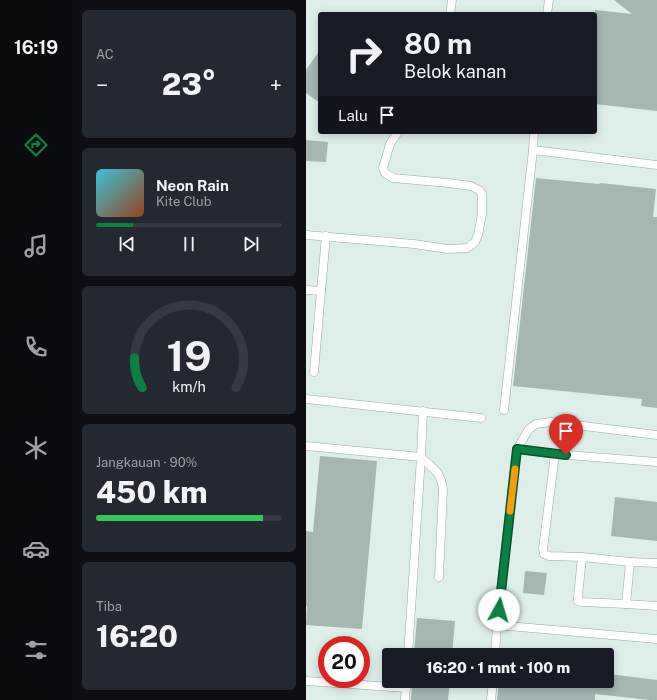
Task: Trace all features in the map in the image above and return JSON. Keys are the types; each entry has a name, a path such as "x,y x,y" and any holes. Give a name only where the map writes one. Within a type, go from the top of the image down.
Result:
{"lane":[{"path":"450,12 452,0"},
{"path":"547,12 549,0"},
{"path":"306,235 414,244 448,249 467,248 475,242 478,235 482,214 482,194 479,190 471,186 393,178 385,173 383,168 390,144 397,134"},
{"path":"504,410 534,134"},
{"path":"532,150 657,165"},
{"path":"314,372 326,236"},
{"path":"306,290 321,291"},
{"path":"306,400 481,418"},
{"path":"408,648 423,411"},
{"path":"495,648 517,449 529,429 536,424 551,422 657,434"},
{"path":"306,446 421,458 437,472 441,480 443,490 439,577"},
{"path":"517,449 555,454 657,462"},
{"path":"555,454 543,549 544,554 549,556 657,563"},
{"path":"582,557 578,601 657,606"},
{"path":"626,604 630,562"},
{"path":"497,625 657,639"},
{"path":"306,681 382,684"},
{"path":"405,700 406,688"},
{"path":"491,700 492,688"}],"building":[{"path":"614,0 657,0 657,111 597,104 597,12 595,12 595,10 632,14"},
{"path":"318,53 318,102 306,93 306,70"},
{"path":"306,140 328,142 326,162 306,161"},
{"path":"536,178 656,189 653,217 657,217 657,408 641,406 642,399 513,386"},
{"path":"320,456 377,461 362,629 306,625 306,531 313,532"},
{"path":"615,497 657,502 657,541 611,536"},
{"path":"525,571 547,573 544,595 523,593"},
{"path":"417,618 455,621 453,648 415,648"},
{"path":"614,675 657,680 657,700 595,694 595,700 497,700 498,688 614,688"},
{"path":"412,688 449,688 448,700 411,700"}],"slow traffic":[{"path":"510,511 515,469"}],"route":[{"path":"499,610 517,449 566,455"}]}
